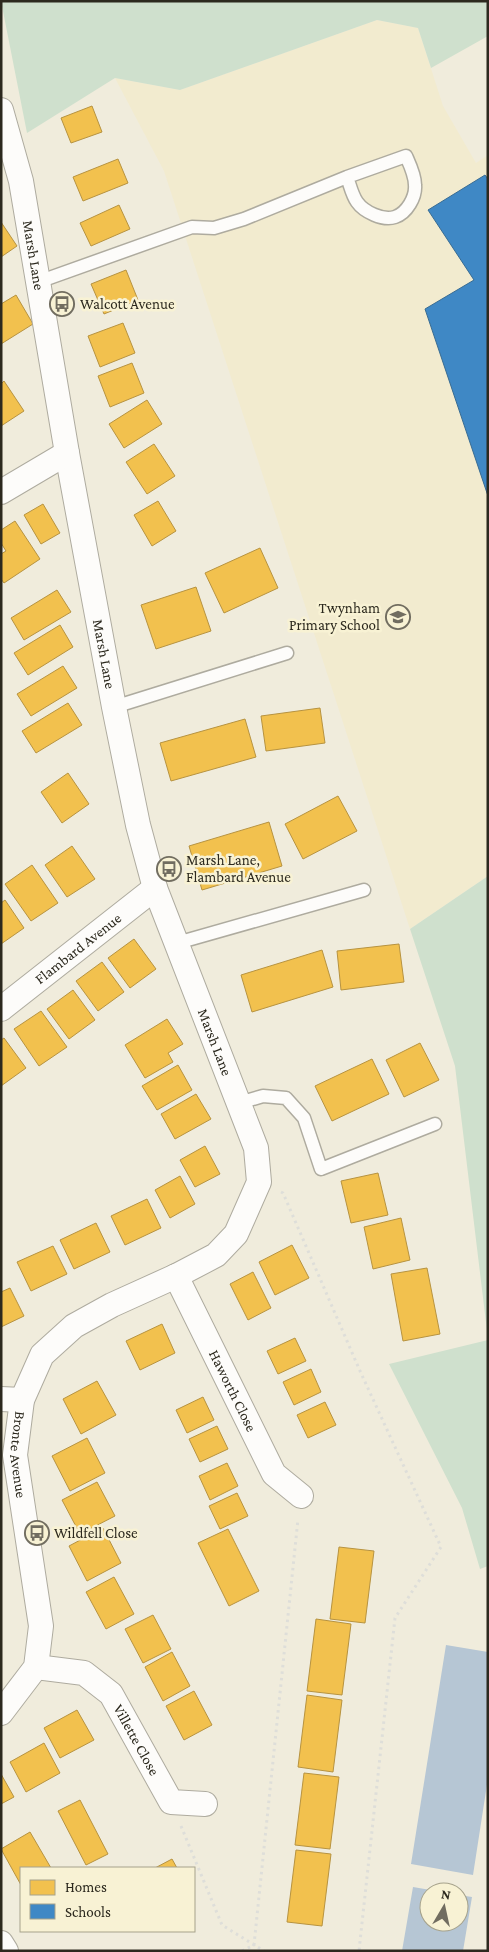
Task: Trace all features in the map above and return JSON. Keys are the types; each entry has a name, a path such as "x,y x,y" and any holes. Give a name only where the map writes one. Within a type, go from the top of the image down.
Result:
{"street":[{"name":"Marsh Lane","path":"1,110 21,182 67,453 138,825 155,888 256,1148 260,1182"},
{"path":"1,492 67,453"},
{"name":"Flambard Avenue","path":"1,1009 155,888"},
{"name":"Bronte Avenue","path":"36,1667 41,1626 15,1455 12,1399 42,1355 74,1326 112,1305 176,1276 216,1255 236,1234 260,1182"},
{"name":"Haworth Close","path":"176,1276 274,1474 301,1496"},
{"path":"1,1713 36,1667"},
{"name":"Villette Close","path":"36,1667 84,1673 111,1694 171,1802"},
{"path":"171,1802 205,1804"},
{"path":"1,1943 6,1951"}],"lane":[{"path":"38,282 192,227 214,228 244,219 347,177 406,156 412,169 415,186 414,197 406,209 395,217 382,217 365,210 357,201 347,177"},
{"path":"114,707 287,652"},
{"path":"177,943 364,890"},
{"path":"239,1103 263,1096 286,1098 304,1118 321,1169 435,1124"}],"path":[{"path":"260,1182 283,1193 360,1371 441,1547 395,1618 359,1951"},
{"path":"254,1945 301,1496"},
{"path":"171,1802 222,1925 264,1951"},
{"path":"242,1951 254,1945"}],"shaded area":[{"name":"Twynham Primary School","path":"377,20 418,28 443,106 476,163 488,155 488,876 410,929 164,171 115,78 180,90"}],"green space":[{"path":"1,1 488,1 488,36 431,68 418,28 377,20 180,90 115,78 27,133"},
{"path":"488,876 488,1339 455,1066 410,929"},
{"path":"488,1340 488,1566 480,1569 462,1508 389,1364"}],"water":[{"path":"446,1645 488,1652 488,1778 473,1875 411,1864"},
{"path":"413,1887 419,1888 419,1932 466,1932 463,1951 402,1951"},
{"path":"469,1897 472,1897 469,1915"}],"building: Homes":[{"path":"92,106 102,132 71,143 61,118"},
{"path":"118,159 128,183 83,201 73,177"},
{"path":"119,205 130,229 91,246 80,223"},
{"path":"1,222 17,246 1,257"},
{"path":"126,270 138,300 104,314 91,284"},
{"path":"16,295 33,324 1,344 1,304"},
{"path":"123,323 135,353 100,367 88,336"},
{"path":"132,363 144,393 110,407 98,376"},
{"path":"4,381 24,411 1,426 1,384"},
{"path":"147,400 162,424 124,448 109,424"},
{"path":"154,444 175,476 147,494 126,462"},
{"path":"158,501 176,531 152,546 134,515"},
{"path":"43,504 60,533 41,544 24,515"},
{"path":"15,521 40,559 4,583 1,579 1,554 6,551 1,543 1,530"},
{"path":"260,548 278,588 224,613 205,573"},
{"path":"196,587 211,631 156,649 141,605"},
{"path":"57,590 71,612 24,640 11,618"},
{"path":"60,625 73,647 28,675 14,653"},
{"path":"63,666 77,688 31,716 17,694"},
{"path":"68,703 82,725 36,753 22,731"},
{"path":"320,708 325,743 266,751 261,716"},
{"path":"245,719 256,757 171,781 160,743"},
{"path":"68,773 89,804 62,823 41,792"},
{"path":"338,796 357,831 303,859 285,824"},
{"path":"269,822 282,866 202,890 189,846"},
{"path":"72,846 95,879 67,897 45,865"},
{"path":"32,865 58,903 31,921 5,884"},
{"path":"5,900 24,928 1,944 1,903"},
{"path":"134,939 156,969 130,988 108,958"},
{"path":"399,944 404,982 341,990 337,951"},
{"path":"322,950 333,987 252,1012 241,975"},
{"path":"102,962 124,992 98,1011 76,981"},
{"path":"73,990 95,1020 69,1039 47,1009"},
{"path":"41,1011 67,1047 39,1066 14,1029"},
{"path":"167,1019 183,1044 168,1053 173,1062 145,1078 125,1045"},
{"path":"4,1038 26,1068 1,1086 1,1040"},
{"path":"420,1043 439,1080 404,1097 386,1060"},
{"path":"372,1059 389,1094 332,1121 315,1086"},
{"path":"178,1065 192,1090 157,1110 142,1086"},
{"path":"196,1094 211,1119 175,1139 161,1114"},
{"path":"205,1146 220,1174 195,1187 180,1160"},
{"path":"378,1173 388,1215 351,1223 341,1181"},
{"path":"180,1176 195,1204 170,1218 155,1190"},
{"path":"147,1199 161,1228 125,1245 111,1216"},
{"path":"401,1218 410,1260 373,1269 364,1227"},
{"path":"96,1223 110,1252 74,1269 60,1240"},
{"path":"292,1245 309,1278 275,1295 259,1262"},
{"path":"53,1246 67,1274 31,1291 17,1262"},
{"path":"427,1268 440,1334 403,1341 391,1274"},
{"path":"253,1272 271,1308 248,1320 230,1284"},
{"path":"10,1288 24,1316 1,1327 1,1292"},
{"path":"162,1324 175,1353 140,1370 126,1341"},
{"path":"295,1338 306,1361 278,1374 267,1351"},
{"path":"311,1369 321,1392 294,1405 283,1382"},
{"path":"97,1381 116,1415 81,1434 63,1399"},
{"path":"203,1397 214,1420 187,1433 176,1410"},
{"path":"325,1402 336,1425 308,1438 297,1415"},
{"path":"217,1426 228,1449 200,1462 189,1439"},
{"path":"87,1438 105,1473 70,1491 52,1456"},
{"path":"227,1463 238,1486 210,1500 199,1476"},
{"path":"97,1482 115,1516 80,1534 62,1500"},
{"path":"237,1493 248,1516 220,1529 209,1506"},
{"path":"103,1528 121,1563 87,1581 69,1546"},
{"path":"228,1529 259,1591 229,1606 198,1543"},
{"path":"339,1547 374,1551 365,1623 330,1619"},
{"path":"114,1577 134,1614 106,1629 86,1592"},
{"path":"153,1615 171,1649 143,1663 125,1629"},
{"path":"316,1619 351,1624 342,1695 307,1691"},
{"path":"172,1652 190,1686 163,1701 145,1667"},
{"path":"194,1691 212,1725 184,1740 166,1706"},
{"path":"307,1695 342,1700 333,1772 298,1767"},
{"path":"77,1710 94,1740 60,1758 44,1728"},
{"path":"44,1743 60,1773 26,1792 10,1762"},
{"path":"304,1773 339,1777 330,1849 295,1845"},
{"path":"1,1774 14,1797 1,1804"},
{"path":"80,1800 108,1854 86,1865 58,1811"},
{"path":"30,1832 50,1867 20,1867 20,1883 1,1849"},
{"path":"296,1850 331,1854 322,1926 287,1922"},
{"path":"172,1859 176,1867 157,1867"}],"building: Schools":[{"path":"485,175 488,179 488,496 425,309 474,280 428,210"}],"place":[{"name":"Walcott Avenue","path":"62,304"},
{"name":"Twynham Primary School","path":"398,617"},
{"name":"Marsh Lane, Flambard Avenue","path":"169,869"},
{"name":"Wildfell Close","path":"37,1533"}]}
